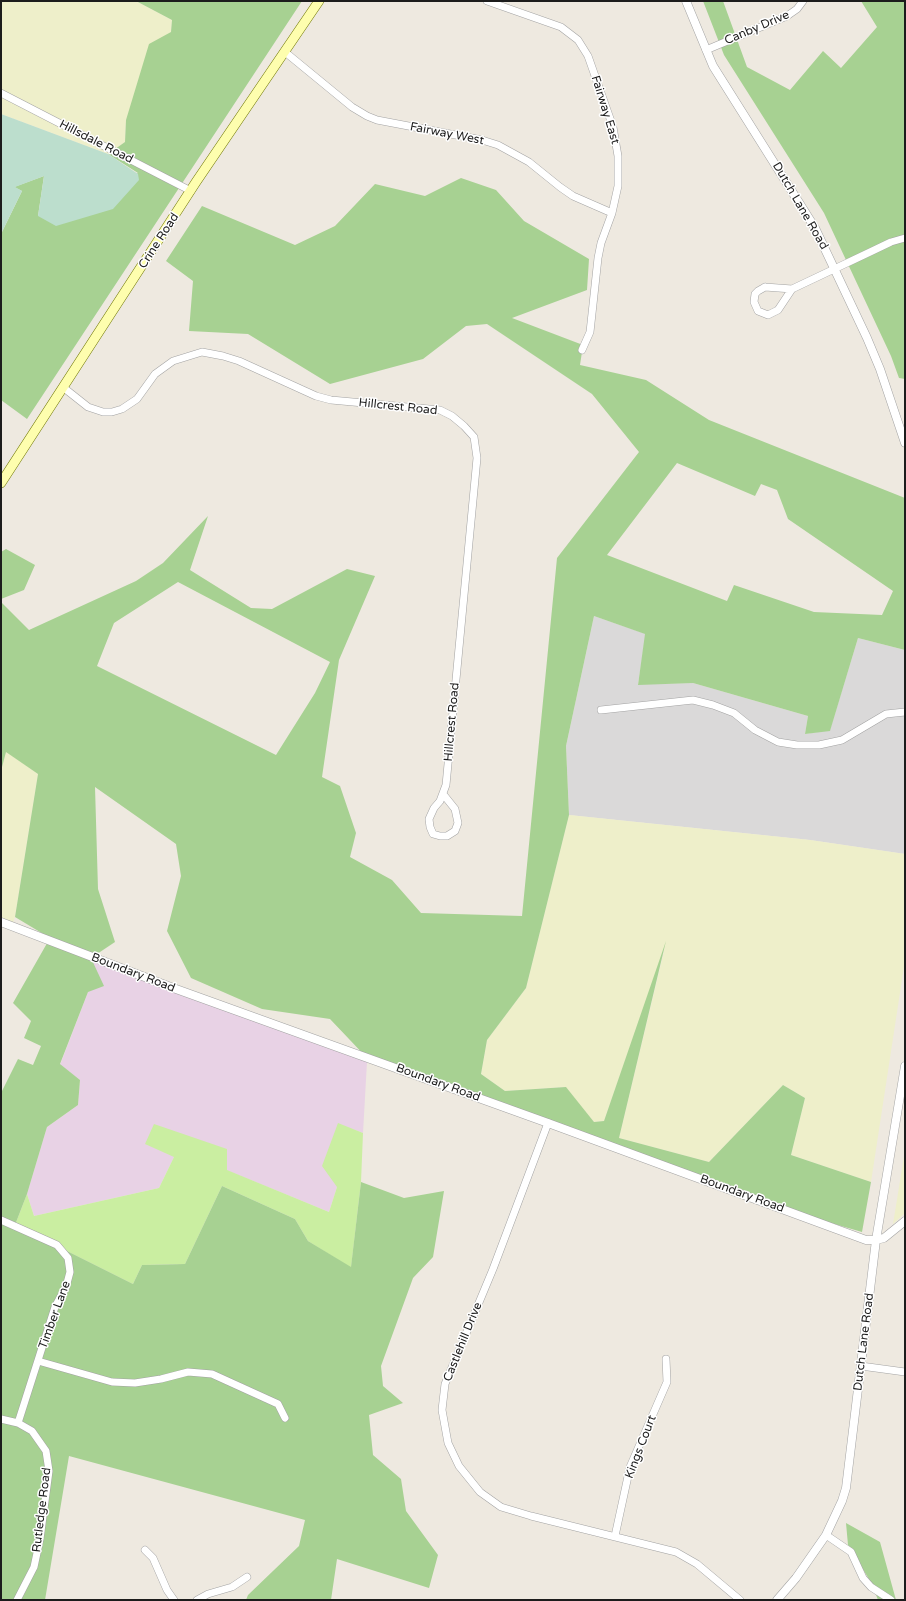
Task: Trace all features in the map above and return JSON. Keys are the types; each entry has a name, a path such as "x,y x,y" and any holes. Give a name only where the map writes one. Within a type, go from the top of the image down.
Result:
{"main road":[{"name":"Crine Road","path":"1,483 191,191 319,1"}],"street":[{"name":"Fairway East","path":"487,1 560,27 570,33 583,47 610,117 616,138 618,156 616,198 601,243 590,332 582,350"},
{"name":"Dutch Lane Road","path":"686,1 706,50 727,90 809,217 835,269 857,314 877,363 905,443"},
{"name":"Canby Drive","path":"706,50 792,13 803,1"},
{"name":"Fairway West","path":"285,52 352,107 367,116 377,120 482,140 498,145 530,162 573,196 612,213"},
{"name":"Hillsdale Road","path":"1,93 191,191"},
{"path":"792,289 773,287 762,288 755,294 755,307 762,314 768,315 774,313 792,289 891,242 905,238"},
{"name":"Hillcrest Road","path":"64,388 88,407 103,412 112,412 122,409 137,399 155,374 173,361 202,352 239,361 316,396 331,400 440,410 452,416 464,426 474,437 477,458 446,785 440,801 434,808 429,819 433,834 447,836 455,831 458,822 455,809 443,794"},
{"path":"601,710 693,700 734,713 755,730 778,742 797,745 820,745 842,740 886,714 905,712"},
{"name":"Boundary Road","path":"1,922 176,989 548,1123 866,1240 876,1240"},
{"name":"Dutch Lane Road","path":"777,1600 796,1578 826,1535 842,1501 846,1488 876,1240 905,1066"},
{"name":"Castlehill Drive","path":"548,1123 493,1269 445,1384 442,1410 448,1443 459,1466 480,1492 501,1507 531,1516 676,1552 697,1564 740,1600"},
{"name":"Timber Lane","path":"1,1220 57,1246 68,1258 70,1272 66,1287 55,1307 18,1423"},
{"path":"876,1240 889,1235 905,1221"},
{"name":"Kings Court","path":"615,1536 630,1467 667,1382 666,1358"},
{"path":"38,1362 112,1382 135,1383 188,1372 212,1374 278,1404 286,1418"},
{"path":"861,1366 905,1372"},
{"name":"Rutledge Road","path":"1,1418 18,1423 32,1431 46,1451 49,1471 40,1539 34,1567 18,1600"},
{"path":"826,1535 851,1552 863,1578 871,1587 891,1600"},
{"path":"145,1550 153,1558 166,1587 174,1600"},
{"path":"197,1600 208,1594 232,1587 247,1577"}],"shaded area":[{"path":"594,616 646,634 638,684 693,683 808,716 805,734 830,730 858,638 905,650 905,854 810,840 569,815 566,746"},
{"path":"91,958 367,1062 363,1133 338,1124 337,1187 329,1212 226,1170 174,1157 159,1188 34,1216 27,1194 47,1127 78,1105 80,1080 60,1065 88,992"}],"green space":[{"path":"1,1 136,1 172,20 171,32 126,120 125,142 108,154 1,114"},
{"path":"136,1 302,1 27,419 1,400 1,234 22,191 14,187 44,176 38,216 138,173 108,154 125,142 126,120 149,44 171,32 172,20"},
{"path":"703,1 723,1 747,67 790,90 823,51 841,68 877,27 861,1 905,1 905,379 899,378 891,356 824,213 724,55"},
{"path":"1,114 108,154 138,174 139,180 113,209 56,226 38,216 44,176 15,187 22,191 1,234"},
{"path":"461,178 496,190 524,221 589,259 587,290 512,318 583,345 580,365 646,380 709,420 905,498 905,650 858,638 830,731 805,734 808,716 693,683 638,685 645,634 594,616 566,746 569,815 526,988 487,1040 481,1074 505,1091 566,1087 594,1122 604,1121 666,941 619,1138 709,1162 783,1085 805,1098 791,1155 871,1182 862,1232 786,1210 368,1059 330,1019 262,1009 191,978 167,931 181,876 176,844 95,787 98,889 115,942 91,958 104,986 88,992 60,1064 80,1080 78,1105 47,1127 27,1194 15,1225 133,1284 142,1265 185,1264 222,1186 295,1219 308,1241 351,1267 361,1182 404,1198 444,1191 433,1257 413,1278 381,1366 383,1386 403,1403 369,1415 373,1455 401,1479 406,1511 438,1555 429,1588 337,1559 331,1600 246,1600 248,1595 299,1546 305,1520 69,1456 45,1600 1,1600 1,1093 18,1059 33,1065 41,1046 24,1038 31,1021 13,1003 50,938 15,917 38,774 6,752 1,771 1,602 29,630 136,581 163,563 208,516 190,570 251,608 272,609 347,569 375,576 339,660 322,777 340,786 356,833 350,857 392,880 421,913 522,916 557,558 639,452 592,394 487,324 466,326 423,359 330,384 248,334 189,331 193,281 166,261 202,206 295,245 335,226 375,184 425,196","holes":["677,463 755,496 761,484 777,490 788,519 893,591 882,615 814,612 734,585 727,601 607,555","178,582 330,662 315,693 276,755 97,666 114,623"]},
{"path":"6,549 35,565 24,590 1,599 1,552"},
{"path":"6,751 38,774 15,917 11,928 1,924 1,771"},
{"path":"569,815 810,840 905,854 905,960 871,1182 791,1155 805,1098 783,1085 709,1162 619,1138 665,947 604,1121 594,1122 565,1087 505,1091 481,1074 487,1040 526,988"},
{"path":"338,1123 363,1133 361,1182 351,1268 308,1241 295,1219 222,1186 185,1264 142,1265 133,1284 15,1225 27,1194 34,1216 159,1188 174,1157 145,1144 154,1124 227,1149 227,1170 329,1212 337,1187 322,1166"},
{"path":"905,1150 905,1213 893,1224"},
{"path":"846,1523 880,1542 896,1600 878,1600 872,1584 848,1545"}]}
